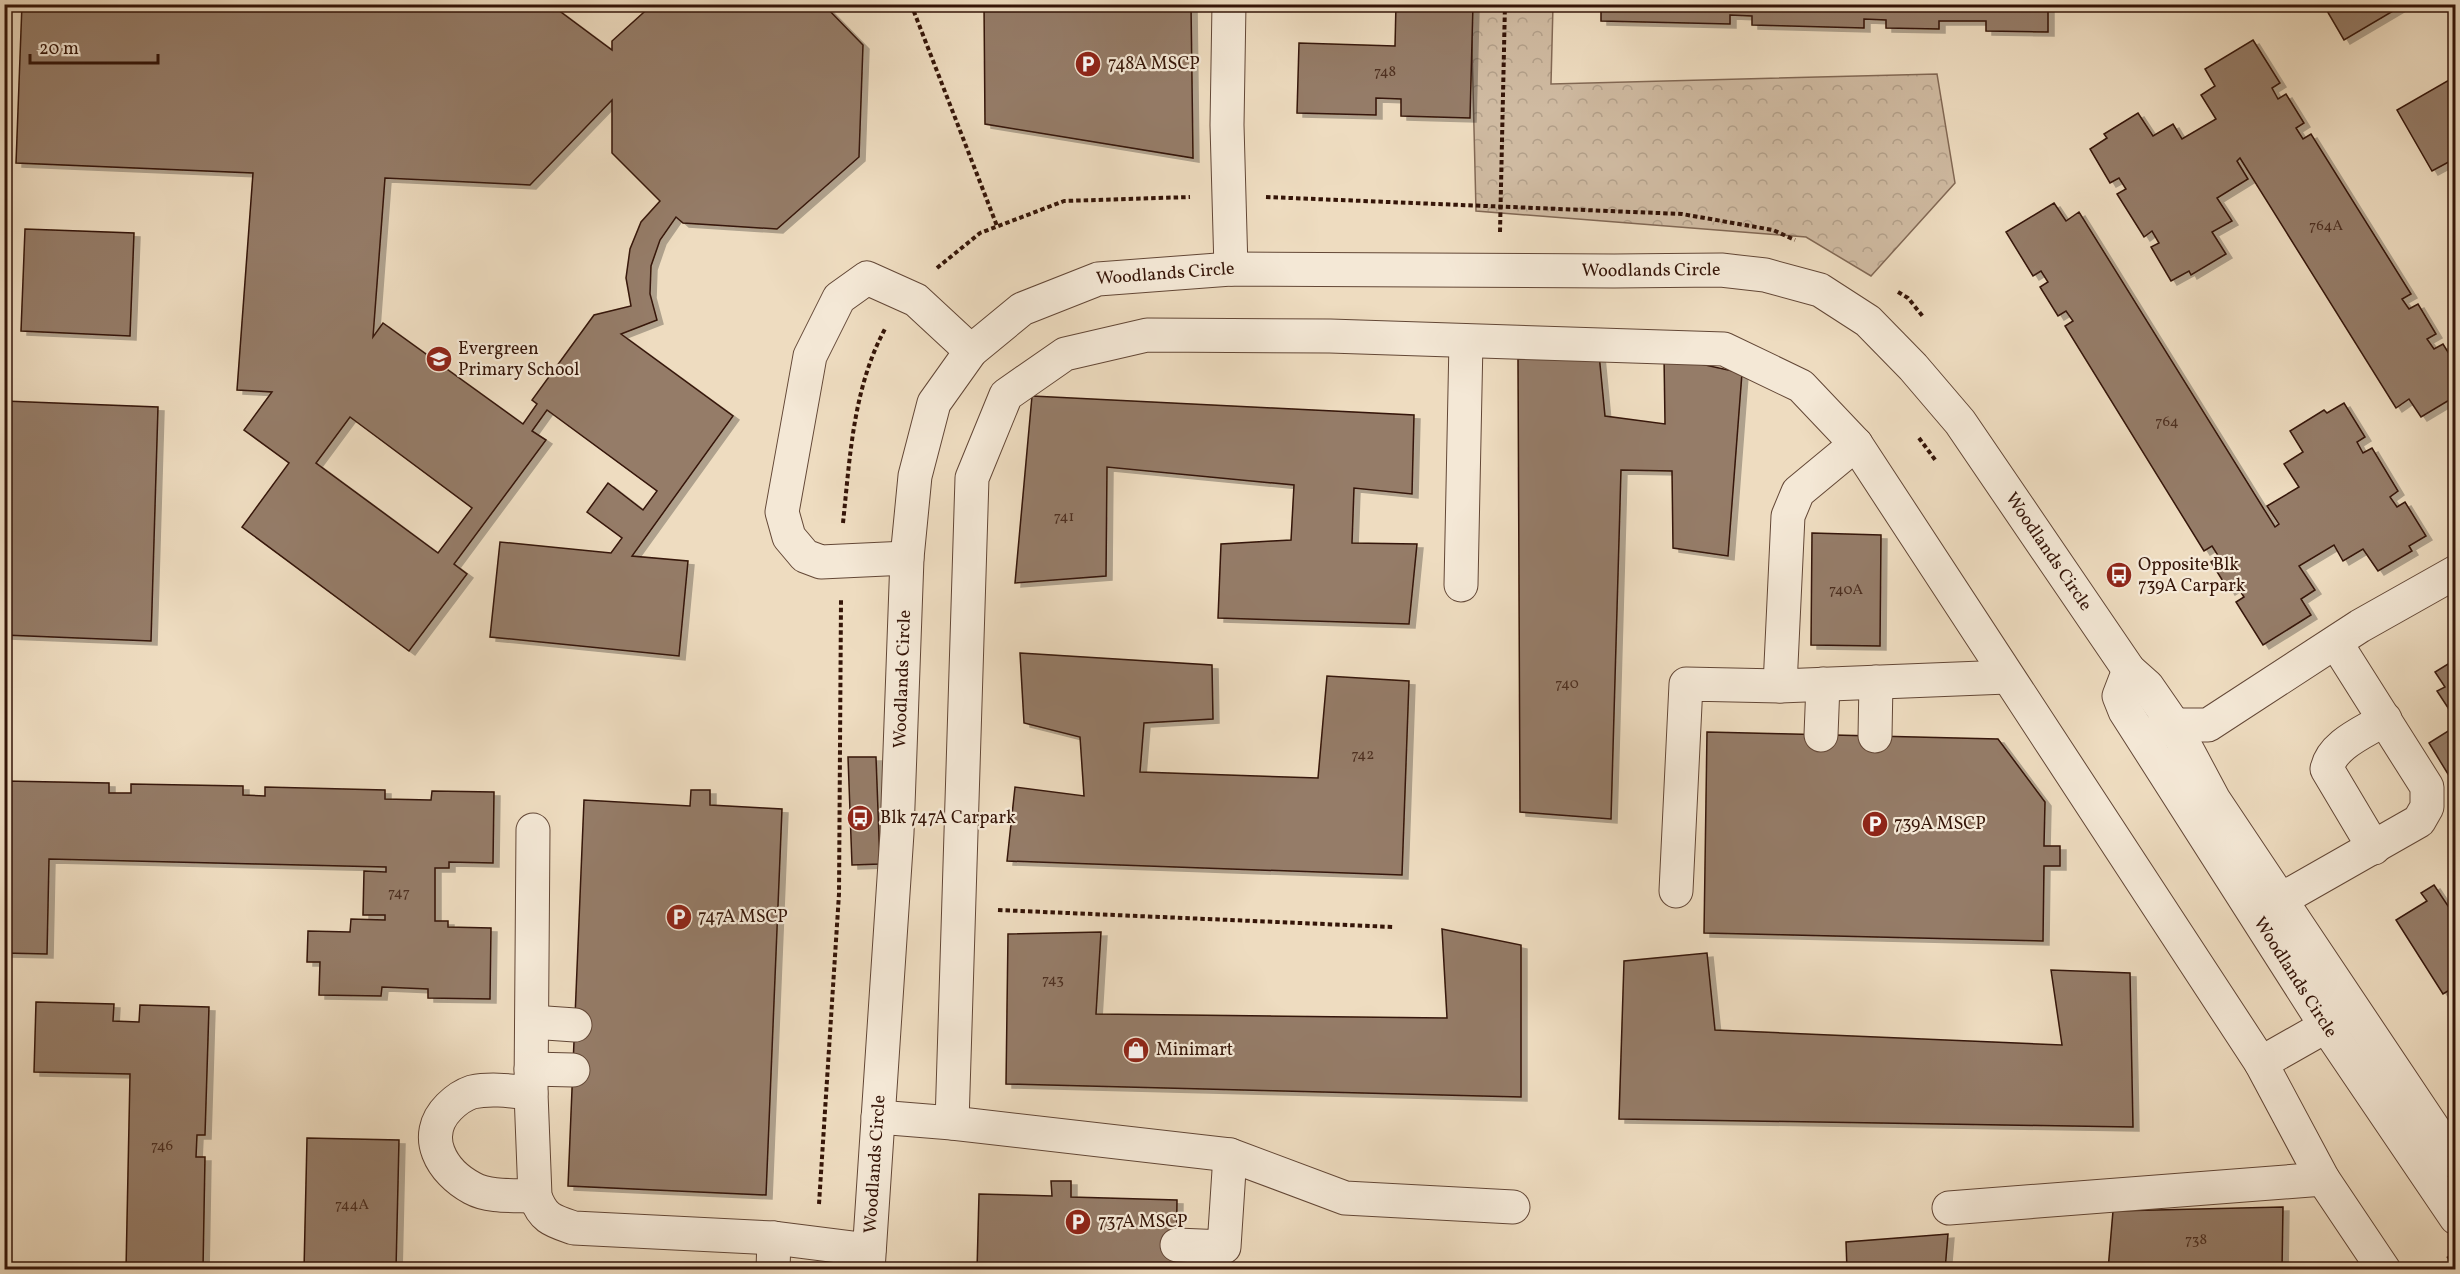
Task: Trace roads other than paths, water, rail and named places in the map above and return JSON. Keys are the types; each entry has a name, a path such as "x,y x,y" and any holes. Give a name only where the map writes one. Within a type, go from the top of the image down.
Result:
{"street":[{"path":"1229,4 1227,125 1231,269"},
{"name":"Woodlands Circle","path":"869,1260 897,833 907,558 915,476 934,403 971,351 1022,309 1098,279 1231,269 1499,269 1614,272 1721,270 1765,275 1820,290 1868,321 1913,367 1960,422 2129,670 2147,686 2174,725 2214,800 2282,899 2340,1018 2456,1218"},
{"path":"907,558 821,562 805,556 789,537 782,512 810,356 839,298 867,278 916,300 971,351"},
{"path":"952,1123 972,478 1006,395 1065,354 1147,335 1330,336 1724,349 1801,386 1856,444 2260,1063 2323,1179 2384,1269"},
{"path":"1461,585 1466,341"},
{"path":"1780,686 1788,516 1798,492 1856,444"},
{"path":"2143,737 2174,725 2208,725 2360,626 2456,572"},
{"path":"2282,899 2419,821 2427,807 2427,787 2336,643"},
{"name":"Woodlands Circle","path":"2129,670 2119,696 2125,711 2189,813 2340,1018 2456,1162"},
{"path":"1676,891 1686,684 1780,686 2007,677"},
{"path":"1875,736 1876,682"},
{"path":"1821,735 1823,684"},
{"path":"2374,848 2326,769 2335,751 2385,719"},
{"path":"533,830 531,1081 535,1196 540,1210 552,1220 574,1228 773,1254 869,1260"},
{"path":"2260,1063 2340,1018"},
{"path":"532,1022 574,1024"},
{"path":"535,1196 489,1194 474,1190 447,1170 436,1152 436,1129 442,1114 457,1099 471,1092 497,1090 573,1070"},
{"path":"878,1117 952,1123 1230,1155 1345,1198 1513,1207"},
{"path":"1177,1245 1224,1247 1230,1155"},
{"path":"1949,1208 2323,1179"}],"place":[{"name":"748A MSCP","path":"1088,64"},
{"name":"Evergreen Primary School","path":"439,359"},
{"name":"Opposite Blk 739A Carpark","path":"2119,575"},
{"name":"Blk 747A Carpark","path":"860,818"},
{"name":"739A MSCP","path":"1875,824"},
{"name":"747A MSCP","path":"679,917"},
{"name":"Minimart","path":"1136,1050"},
{"name":"737A MSCP","path":"1078,1222"}]}
